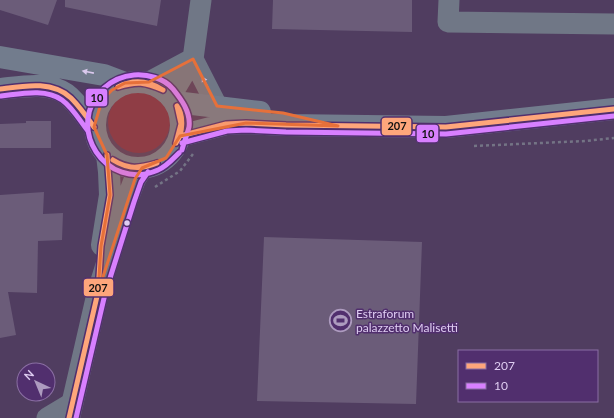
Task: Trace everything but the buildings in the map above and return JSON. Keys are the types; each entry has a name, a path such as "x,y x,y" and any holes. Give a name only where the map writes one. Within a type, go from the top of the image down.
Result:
{"main road":[{"path":"0,56 104,75 125,83"},
{"path":"137,81 149,82 161,88 173,99 180,113 180,136 175,148 166,158 155,165 142,168 129,168 117,163 106,155 100,147 94,127 96,113 102,100 112,90 125,83 137,81"},
{"path":"0,89 34,86 52,88 66,94 94,127"},
{"path":"173,99 243,110 282,113 338,126"},
{"path":"180,136 226,124 246,123 446,127 614,109"}],"street":[{"path":"173,99 193,59 201,0"},
{"path":"449,0 448,22 614,24"},
{"path":"149,82 193,59"},
{"path":"193,59 217,106"},
{"path":"98,292 101,246 110,195 109,172 106,155"},
{"path":"47,418 70,410 98,292 127,200 135,179 142,168"}],"path":[{"path":"470,146 585,141 614,138"},
{"path":"152,188 180,171 194,152"}],"highlighted area":[{"path":"193,59 217,106 283,113 338,126 246,123 180,136 166,158 142,168 135,179 98,292 101,246 110,195 107,155 94,127 102,100 112,90 125,83 149,82"}],"shaded area":[{"path":"133,91 145,91 161,100 168,110 170,122 168,134 161,144 145,153 133,153 122,148 113,139 108,128 108,116 113,105 122,96"}],"transit line":[{"name":"10","path":"179,153 161,169 139,175 122,172 107,164 96,152 89,137 88,120 92,103 104,88 122,77 139,75 160,79 173,89 187,111 189,127 182,150"},
{"name":"207","path":"118,87 124,84 141,82 163,90"},
{"name":"207","path":"118,87 141,83 163,90"},
{"name":"207","path":"0,89 46,86 63,92 80,108 94,127"},
{"name":"10","path":"1,96 24,93 40,93 55,96 70,107 88,131"},
{"name":"207","path":"176,143 181,124 177,106"},
{"name":"207","path":"176,143 180,135 182,124 181,114 177,106"},
{"name":"207","path":"180,136 226,124 246,123 446,127 614,109"},
{"name":"10","path":"182,143 227,131 246,130 446,134 614,116"},
{"name":"207","path":"69,418 98,292 101,246 110,195 107,155"},
{"name":"207","path":"113,160 129,167 145,166 157,163"},
{"name":"207","path":"113,160 134,168 145,167 157,163"},
{"name":"10","path":"76,418 105,294 141,182 148,172"}],"place":[{"name":"Estraforum palazzetto Malisetti","path":"340,321"}]}
